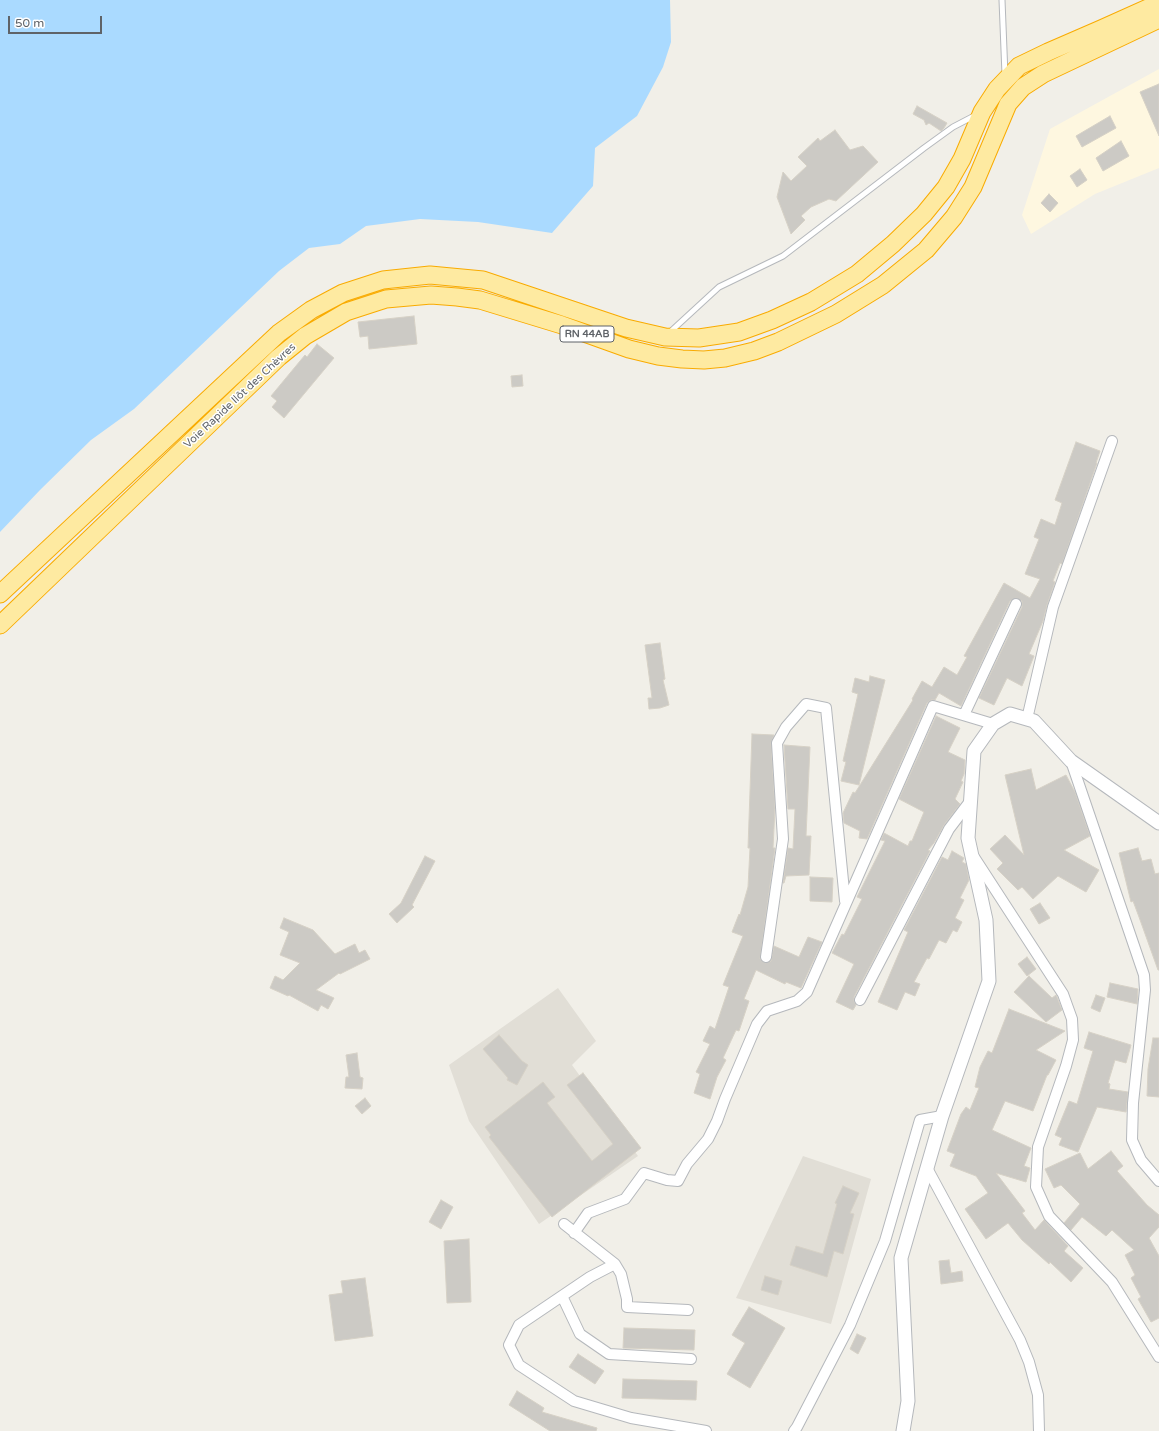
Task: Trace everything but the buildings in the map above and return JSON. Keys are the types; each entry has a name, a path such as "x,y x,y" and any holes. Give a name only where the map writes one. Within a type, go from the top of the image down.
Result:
{"highway":[{"name":"Voie Rapide Ilôt des Chèvres","path":"0,625 279,357 305,336 346,312 386,299 431,295 480,300 562,325 629,349 658,356 704,360 725,358 754,351 778,342 836,314 883,285 926,250 954,217 973,187 1007,92 1020,66 1159,2"},
{"name":"Voie Rapide Ilôt des Chèvres","path":"0,594 279,333 311,310 344,293 383,280 430,275 483,280 626,328 665,337 698,338 739,332 772,320 811,302 857,274 893,244 924,214 946,187 962,159 982,112 997,89 1007,92 1023,87 1043,74 1154,24"}],"street":[{"path":"1027,719 1054,607 1112,441"},
{"path":"964,715 1016,604"},
{"path":"766,957 783,839 777,743 786,727 806,704 826,708 846,903"},
{"path":"574,1233 588,1213 625,1199 644,1173 667,1180 678,1181 687,1164 708,1138 718,1121 757,1024 767,1011 797,1001 807,992 933,706 993,724"},
{"path":"903,1431 908,1401 901,1258 942,1116 989,981 986,920 968,838 974,751 993,724 1010,714 1034,721 1071,761 1159,823"},
{"path":"1071,761 1144,975 1145,990 1133,1103 1132,1140 1141,1160 1159,1181"},
{"path":"860,1000 949,829 971,800"},
{"path":"971,852 1063,994 1072,1018 1073,1040 1066,1066 1038,1147 1036,1187 1049,1216 1112,1282 1159,1358"},
{"path":"794,1431 850,1325 885,1241 920,1120 942,1116"},
{"path":"927,1168 1020,1340 1029,1362 1038,1395 1039,1431"},
{"path":"564,1224 615,1264 621,1274 627,1299 627,1307 688,1310"},
{"path":"615,1264 590,1277 519,1325 509,1345 519,1365 574,1401 632,1418 706,1431"},
{"path":"562,1296 580,1334 609,1354 691,1359"}],"lane":[{"path":"1002,0 1007,92"},
{"path":"665,337 719,288 783,256 953,127 982,112"}],"shaded area":[{"path":"1159,69 1159,168 1095,194 1031,234 1022,215 1050,129"},
{"path":"558,988 596,1041 572,1065 638,1156 539,1224 469,1121 449,1065"},
{"path":"803,1156 871,1179 831,1324 736,1298"}],"water":[{"path":"0,0 670,0 671,42 663,67 637,116 595,148 593,186 552,233 478,222 420,219 366,226 340,244 309,248 279,271 134,409 91,440 0,532"}]}
